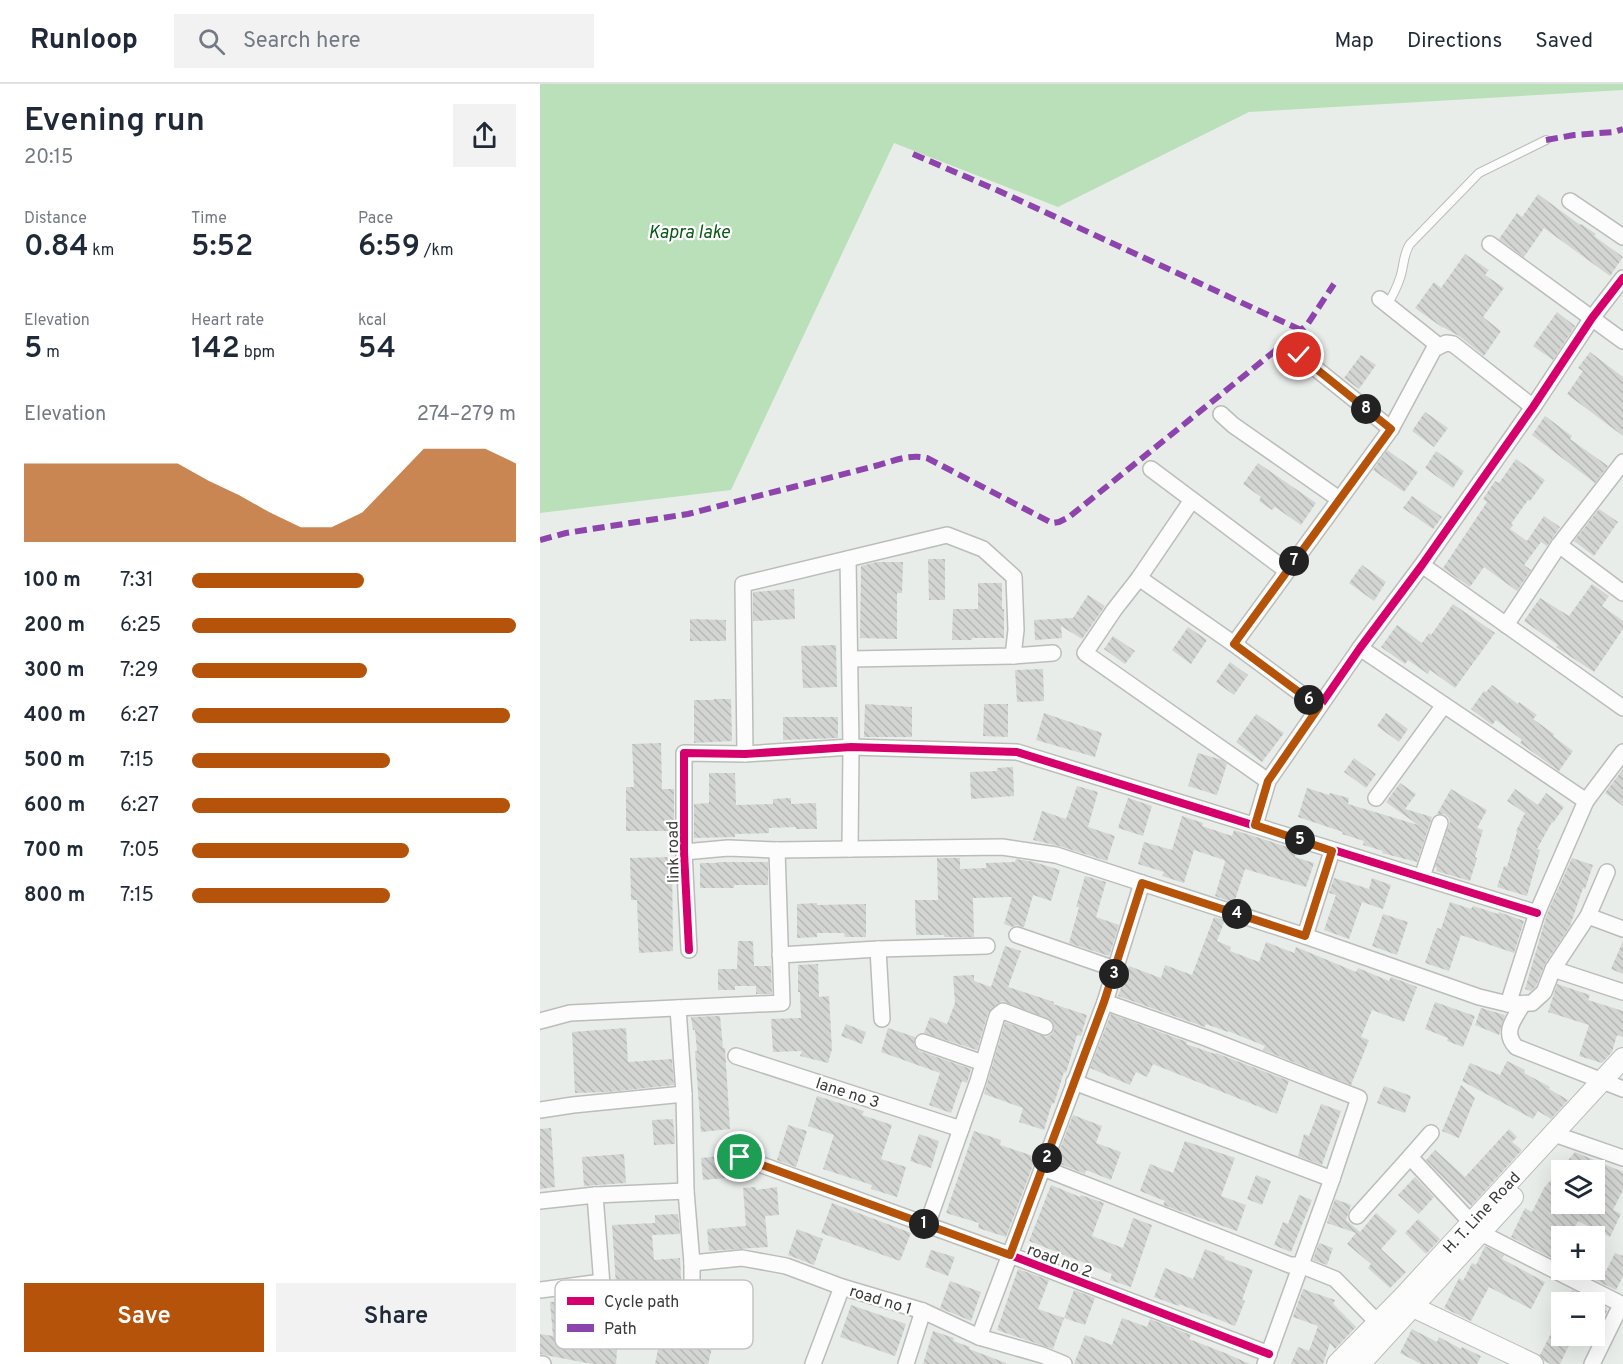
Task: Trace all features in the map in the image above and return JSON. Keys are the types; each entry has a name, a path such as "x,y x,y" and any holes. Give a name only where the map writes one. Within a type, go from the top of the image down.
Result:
{"street":[{"path":"1570,201 1623,237"},
{"path":"1490,244 1623,341"},
{"path":"1255,825 1268,781 1360,648 1422,565 1592,318 1623,278"},
{"path":"1383,302 1439,346"},
{"path":"1234,644 1391,429 1431,353 1439,346 1446,343 1453,344 1533,406"},
{"path":"1299,355 1391,429"},
{"path":"1221,414 1233,425 1339,499"},
{"path":"1506,625 1559,545 1622,465"},
{"path":"1151,469 1287,571"},
{"path":"1191,500 1085,653 1268,781"},
{"path":"1013,656 1016,630 1014,577 983,549 947,534 743,584 745,754 851,747 1017,752 1537,914"},
{"path":"1559,545 1623,593"},
{"path":"848,559 850,849"},
{"path":"1422,565 1623,708"},
{"path":"1139,578 1319,707"},
{"path":"1360,648 1586,801"},
{"path":"850,658 1013,656 1053,653"},
{"path":"1376,798 1444,705"},
{"path":"1616,1084 1516,1047 1509,1040 1509,1032 1537,914 1586,801 1623,752"},
{"name":"link road","path":"688,950 684,852 684,753 745,754"},
{"path":"1422,877 1440,823"},
{"path":"684,852 728,848 777,850 1002,847 1056,855 1305,936 1444,986 1479,997 1516,1004 1532,1003 1544,992 1553,969 1588,916 1607,872"},
{"path":"540,1022 570,1013 782,1004 777,850"},
{"path":"1305,936 1332,851"},
{"path":"979,1337 1104,1002 1142,883"},
{"path":"1588,916 1623,929"},
{"path":"1017,934 1115,969"},
{"path":"780,955 987,946"},
{"path":"878,949 882,1019"},
{"path":"1553,969 1623,992"},
{"path":"1104,1002 1206,1038 1359,1098 1267,1359"},
{"path":"678,1008 692,1280"},
{"path":"927,1225 997,1016 1003,1011 1045,1027"},
{"path":"923,1042 983,1063"},
{"name":"lane no 3","path":"736,1056 961,1129"},
{"name":"H. T. Line Road","path":"1338,1364 1383,1328 1560,1137 1616,1084 1623,1058"},
{"path":"1074,1082 1332,1179"},
{"path":"540,1110 684,1094"},
{"path":"1357,1216 1431,1133"},
{"path":"1560,1137 1623,1158"},
{"name":"road no 2","path":"740,1157 1010,1255 1267,1359"},
{"path":"1410,1157 1477,1228 1623,1305 1592,1364"},
{"path":"1043,1168 1290,1265 1300,1265 1335,1280 1383,1328"},
{"path":"540,1200 686,1191"},
{"path":"596,1195 602,1280"},
{"name":"road no 1","path":"692,1263 735,1258 786,1266 842,1287 923,1311 979,1337 1040,1359 1064,1364"},
{"path":"813,1364 842,1287"},
{"path":"540,1290 555,1288"},
{"path":"1408,1302 1533,1364"},
{"path":"906,1364 923,1311"},
{"name":"H. T. Line Road","path":"1360,1364 1383,1328"}],"lane":[{"path":"1383,302 1391,298 1400,278 1406,250 1410,244 1479,173 1546,140"}],"water":[{"name":"Kapra lake","path":"540,84 1623,84 1623,90 1249,112 1058,207 894,143 731,490 540,513"}],"building":[{"path":"1538,194 1596,234 1594,236 1623,257 1610,276 1544,228 1524,257 1499,239 1517,213 1522,217"},
{"path":"1465,254 1489,270 1485,275 1504,288 1483,317 1501,331 1484,356 1459,336 1443,328 1415,308 1434,282 1441,288"},
{"path":"1557,312 1575,326 1553,360 1533,346"},
{"path":"1590,352 1623,377 1623,436 1567,394 1583,371 1578,368"},
{"path":"1361,355 1376,365 1359,389 1344,378"},
{"path":"1425,412 1448,428 1434,447 1412,431"},
{"path":"1545,416 1572,436 1570,439 1608,466 1595,483 1532,435"},
{"path":"1387,450 1418,472 1404,492 1373,470"},
{"path":"1436,451 1464,471 1453,488 1425,468"},
{"path":"1516,459 1545,480 1530,501 1528,500 1510,529 1527,541 1544,516 1560,527 1547,546 1541,542 1524,565 1531,570 1517,591 1484,567 1470,587 1443,568 1487,502 1483,499 1495,481 1499,483"},
{"path":"1258,463 1316,503 1301,525 1275,507 1272,510 1259,501 1261,497 1243,484"},
{"path":"1412,496 1442,517 1433,529 1403,508"},
{"path":"1599,509 1618,522 1594,556 1574,541"},
{"path":"928,559 945,559 945,600 929,600"},
{"path":"877,562 903,562 902,593 897,593 897,639 860,638 861,566"},
{"path":"1362,565 1386,582 1374,601 1349,583"},
{"path":"978,583 1002,583 1004,638 952,640 953,609 978,609"},
{"path":"1592,584 1609,596 1602,606 1623,621 1623,629 1594,672 1556,647 1558,645 1524,621 1540,598 1569,616"},
{"path":"794,589 795,619 753,621 753,592"},
{"path":"1088,595 1105,606 1082,639 1061,626 1062,638 1035,640 1034,620 1073,618"},
{"path":"1453,604 1495,633 1455,688 1430,670 1428,674 1408,660 1405,664 1381,647 1397,625 1422,643 1429,633 1431,635"},
{"path":"690,619 726,620 726,641 690,641"},
{"path":"1188,627 1207,640 1191,664 1172,650"},
{"path":"1113,636 1135,651 1125,664 1104,649"},
{"path":"836,645 837,687 803,688 801,646"},
{"path":"1230,662 1248,675 1234,695 1216,682"},
{"path":"1043,669 1044,701 1017,702 1015,670"},
{"path":"1492,685 1537,715 1533,719 1573,751 1559,771 1520,743 1522,740 1496,720 1492,725 1471,709 1484,691 1486,692"},
{"path":"731,699 732,741 694,743 694,700"},
{"path":"865,704 912,707 912,737 864,737"},
{"path":"984,704 1008,704 1008,737 983,736"},
{"path":"1044,713 1102,733 1095,757 1036,740"},
{"path":"1386,713 1408,729 1399,742 1377,726"},
{"path":"1256,714 1284,733 1262,762 1236,742"},
{"path":"783,717 838,717 838,738 783,740"},
{"path":"661,743 662,789 674,789 674,831 626,831 626,787 634,787 632,744"},
{"path":"1198,753 1222,760 1227,764 1217,795 1188,786"},
{"path":"1354,758 1376,774 1366,788 1344,772"},
{"path":"1013,767 1014,796 971,799 970,772 997,771 997,768"},
{"path":"1623,769 1623,806 1605,793"},
{"path":"709,773 735,773 736,805 773,804 773,799 791,798 791,804 816,803 817,829 769,828 769,833 694,838 694,804 709,803"},
{"path":"1400,783 1416,794 1405,809 1432,817 1417,862 1382,853 1383,851 1363,845 1364,841 1342,834 1343,832 1298,817 1307,788 1349,798 1348,804 1418,825 1386,802"},
{"path":"1077,786 1098,792 1088,827 1115,836 1107,861 1033,840 1042,811 1066,819"},
{"path":"1451,789 1487,810 1477,828 1483,830 1470,881 1436,871 1435,867 1450,822 1444,814 1437,814"},
{"path":"1515,789 1538,805 1546,793 1564,807 1552,822 1537,849 1540,850 1527,896 1497,887 1504,866 1507,867 1516,831 1525,813 1507,801"},
{"path":"1128,798 1152,806 1143,836 1118,828"},
{"path":"1182,816 1203,823 1202,826 1232,836 1234,830 1297,850 1295,857 1314,863 1306,887 1245,869 1234,903 1215,896 1224,860 1194,850 1184,883 1162,876 1164,872 1138,864 1144,842 1172,850"},
{"path":"672,857 673,951 639,953 637,900 631,900 630,858"},
{"path":"937,858 960,858 960,869 986,868 986,863 1015,862 1016,859 1060,870 1051,901 1033,895 1024,927 1004,924 1012,897 973,898 974,937 916,935 915,900 938,900"},
{"path":"1572,858 1593,865 1585,889 1583,888 1570,926 1545,964 1536,986 1531,991 1525,989 1547,914"},
{"path":"768,862 768,885 700,888 700,863"},
{"path":"1085,876 1106,882 1096,917 1119,925 1109,956 1069,943"},
{"path":"1334,878 1369,889 1372,878 1391,885 1383,909 1362,902 1349,939 1324,930 1336,895 1329,893"},
{"path":"1450,902 1471,909 1473,906 1498,914 1499,912 1524,921 1514,953 1461,935 1449,971 1425,963 1437,928 1441,929"},
{"path":"817,903 817,905 866,904 866,937 845,937 844,933 817,933 817,937 797,938 797,904"},
{"path":"1383,914 1408,922 1397,955 1372,946"},
{"path":"1214,917 1225,920 1217,941 1231,947 1230,951 1259,962 1266,942 1294,953 1296,947 1356,972 1358,968 1389,981 1391,977 1417,987 1404,1022 1372,1010 1361,1037 1369,1040 1351,1085 1263,1050 1265,1046 1228,1031 1206,1024 1205,1027 1118,996 1129,966 1161,978 1165,965 1192,975"},
{"path":"738,941 753,941 754,966 771,966 772,994 756,994 756,986 735,986 735,990 718,990 718,969 737,969"},
{"path":"1623,941 1623,974 1611,969"},
{"path":"1005,946 1021,951 1008,987 1087,1015 1081,1036 1077,1035 1066,1073 1064,1072 1054,1104 1052,1103 1044,1130 1019,1122 1023,1108 984,1094 1005,1022 1046,1037 1054,1030 1052,1020 1002,1001 988,1013 977,1050 924,1033 930,1017 947,1024 955,1003 953,976 974,975 974,981 991,987"},
{"path":"818,964 819,997 829,996 832,1049 828,1063 800,1056 802,1051 773,1052 771,1019 801,1018 798,965"},
{"path":"1557,984 1590,995 1588,1000 1623,1011 1623,1037 1617,1035 1612,1052 1602,1063 1579,1056 1589,1025 1548,1012"},
{"path":"1435,1002 1475,1016 1463,1047 1425,1029"},
{"path":"1481,1008 1505,1015 1499,1035 1475,1025"},
{"path":"1111,1014 1289,1081 1277,1114 1153,1064 1147,1077 1136,1072 1130,1085 1090,1068"},
{"path":"720,1016 723,1048 725,1048 730,1129 701,1132 695,1051 697,1051 691,1017"},
{"path":"846,1024 866,1032 862,1044 841,1036"},
{"path":"626,1028 628,1062 672,1059 674,1085 575,1093 572,1032"},
{"path":"888,1028 915,1037 914,1044 919,1051 971,1069 967,1083 962,1081 951,1113 929,1105 940,1073 881,1052"},
{"path":"1507,1061 1525,1070 1524,1073 1568,1100 1551,1119 1538,1111 1533,1119 1462,1081 1470,1063 1500,1075"},
{"path":"1461,1085 1475,1098 1459,1138 1442,1131"},
{"path":"1384,1086 1411,1096 1405,1113 1377,1103"},
{"path":"817,1096 864,1111 862,1115 892,1125 881,1159 906,1167 897,1197 871,1189 872,1185 823,1169 834,1135 808,1126"},
{"path":"1321,1104 1341,1111 1322,1165 1298,1156 1304,1134 1309,1136"},
{"path":"1073,1115 1102,1126 1096,1143 1121,1152 1111,1180 1086,1170 1085,1174 1055,1162"},
{"path":"673,1119 675,1144 654,1145 652,1120"},
{"path":"788,1125 807,1131 796,1167 777,1160"},
{"path":"551,1128 555,1187 540,1189 540,1129"},
{"path":"1509,1129 1517,1137 1512,1142 1522,1150 1471,1206 1426,1160 1435,1150 1465,1177"},
{"path":"974,1131 1001,1140 1000,1145 1036,1157 1006,1237 978,1228 979,1223 946,1213"},
{"path":"919,1134 939,1141 931,1168 910,1161"},
{"path":"1185,1141 1235,1158 1221,1196 1246,1205 1237,1231 1163,1205 1165,1201 1140,1191 1150,1164 1173,1173"},
{"path":"1575,1152 1594,1160 1568,1160"},
{"path":"624,1154 626,1183 584,1186 582,1157"},
{"path":"731,1155 736,1177 703,1180 701,1158"},
{"path":"1605,1164 1623,1172 1623,1190 1613,1210 1621,1214 1610,1237 1605,1234 1605,1226 1588,1226 1578,1221 1576,1226 1551,1226 1551,1257 1511,1237 1525,1208 1532,1212 1544,1188 1551,1180 1551,1214 1605,1214"},
{"path":"1256,1175 1271,1181 1262,1205 1247,1199"},
{"path":"1415,1177 1434,1197 1419,1214 1398,1195"},
{"path":"1051,1185 1080,1197 1081,1195 1104,1203 1092,1236 1123,1248 1133,1218 1152,1225 1131,1287 1110,1280 1112,1274 1029,1241"},
{"path":"756,1187 756,1190 777,1187 779,1215 765,1216 768,1247 709,1251 707,1229 746,1226 743,1188"},
{"path":"1299,1195 1312,1200 1291,1252 1274,1245 1283,1222 1288,1224"},
{"path":"1335,1199 1351,1205 1346,1220 1360,1232 1376,1213 1397,1231 1381,1249 1406,1272 1390,1288 1368,1268 1371,1264 1347,1244 1356,1233 1327,1223"},
{"path":"832,1203 911,1233 900,1261 821,1233"},
{"path":"678,1214 680,1234 652,1235 654,1260 680,1258 681,1280 616,1280 612,1225 655,1223 655,1215"},
{"path":"1418,1219 1440,1239 1426,1254 1405,1233"},
{"path":"797,1229 823,1239 814,1265 788,1255"},
{"path":"1319,1243 1333,1248 1327,1265 1313,1260"},
{"path":"1485,1246 1504,1255 1502,1259 1545,1282 1531,1309 1489,1287 1471,1321 1444,1308 1459,1278 1463,1281 1472,1263 1476,1265"},
{"path":"1205,1249 1253,1270 1242,1300 1245,1301 1235,1326 1179,1304 1179,1306 1154,1297 1165,1268 1193,1279"},
{"path":"931,1250 955,1257 948,1276 925,1267"},
{"path":"1615,1253 1623,1256 1623,1276 1616,1290 1595,1280 1605,1280 1606,1271"},
{"path":"1018,1269 1049,1280 1038,1309 1064,1318 1053,1349 997,1330"},
{"path":"950,1281 981,1292 971,1321 940,1308"},
{"path":"1303,1289 1335,1300 1333,1304 1356,1327 1335,1349 1330,1343 1323,1364 1291,1364 1298,1347 1309,1351 1318,1326 1293,1317"},
{"path":"1074,1290 1095,1298 1085,1325 1064,1318"},
{"path":"550,1302 555,1302 555,1349 617,1349 616,1364 592,1364 540,1354 540,1334 553,1336"},
{"path":"851,1305 906,1324 895,1356 840,1337"},
{"path":"1122,1318 1147,1327 1150,1319 1191,1335 1189,1339 1250,1364 1074,1364 1085,1335 1112,1345"},
{"path":"1412,1329 1437,1342 1439,1337 1461,1349 1462,1347 1481,1356 1477,1364 1421,1364 1400,1353"},
{"path":"933,1331 954,1338 953,1341 970,1347 969,1349 1006,1364 923,1364"},
{"path":"1551,1334 1551,1346 1569,1346 1560,1364 1544,1361 1540,1355"},
{"path":"658,1349 712,1349 708,1364 655,1364"}],"marked path":[{"path":"1546,140 1623,129"},
{"path":"913,154 999,191 1301,330"},
{"path":"540,540 566,533 688,514 907,457 927,458 1052,523 1059,522 1069,517 1307,325 1334,284"}],"cycle path":[{"path":"1255,825 1268,781 1360,648 1422,565 1533,407 1592,318 1623,278"},
{"path":"689,950 684,852 684,753 745,754 851,747 1017,752 1537,913"},
{"path":"740,1157 1010,1255 1269,1354"}],"route":[{"path":"740,1157 1010,1255 1104,1002 1142,883 1305,936 1332,851 1255,825 1268,781 1319,707 1234,644 1391,429 1299,355"}]}
